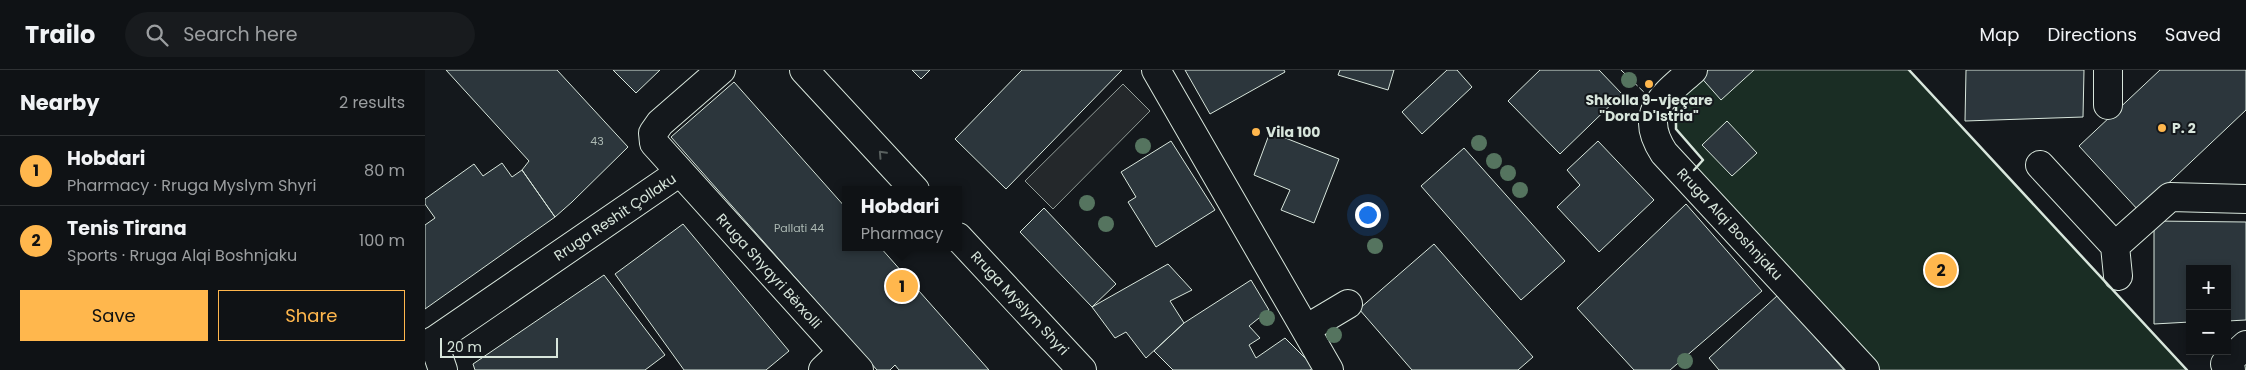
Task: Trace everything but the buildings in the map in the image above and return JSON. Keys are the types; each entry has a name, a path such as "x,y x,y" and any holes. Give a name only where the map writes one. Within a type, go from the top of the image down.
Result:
{"street":[{"name":"Rruga Reshit Çollaku","path":"443,370 429,344 680,172 654,143 653,133 675,109 721,70"},
{"path":"804,70 911,186"},
{"name":"Rruga Alqi Boshnjaku","path":"1693,70 1661,98 1653,111 1652,124 1655,139 1664,153 1865,370"},
{"path":"2108,70 2108,105"},
{"path":"1157,71 1329,370"},
{"path":"2040,165 2115,246 2118,276"},
{"name":"Rruga Shyqyri Bërxolli","path":"680,172 841,364"},
{"path":"2115,246 2170,197 2246,199"},
{"name":"Rruga Myslym Shyri","path":"962,241 1081,370"},
{"path":"1306,329 1348,304"},
{"path":"2231,370 2225,364 2246,345"}],"green space":[{"path":"1702,70 1909,70 2187,370 1880,370 1694,170 1703,160 1676,129 1676,93"}],"shaded area":[{"path":"1123,84 1150,111 1053,209 1025,181"}],"fence":[{"path":"1621,70 1649,97"}],"wall":[{"path":"1909,70 2187,370"},
{"path":"1676,100 1676,129 1703,160 1694,170"}],"place":[{"name":"Shkolla 9-vjeçare \"Dora D'Istria\"","path":"1649,84"},
{"name":"P. 2","path":"2162,128"},
{"name":"Vila 100","path":"1256,132"},
{"name":"Tenis Tirana","path":"1941,270"},
{"name":"Hobdari","path":"902,286"}]}
